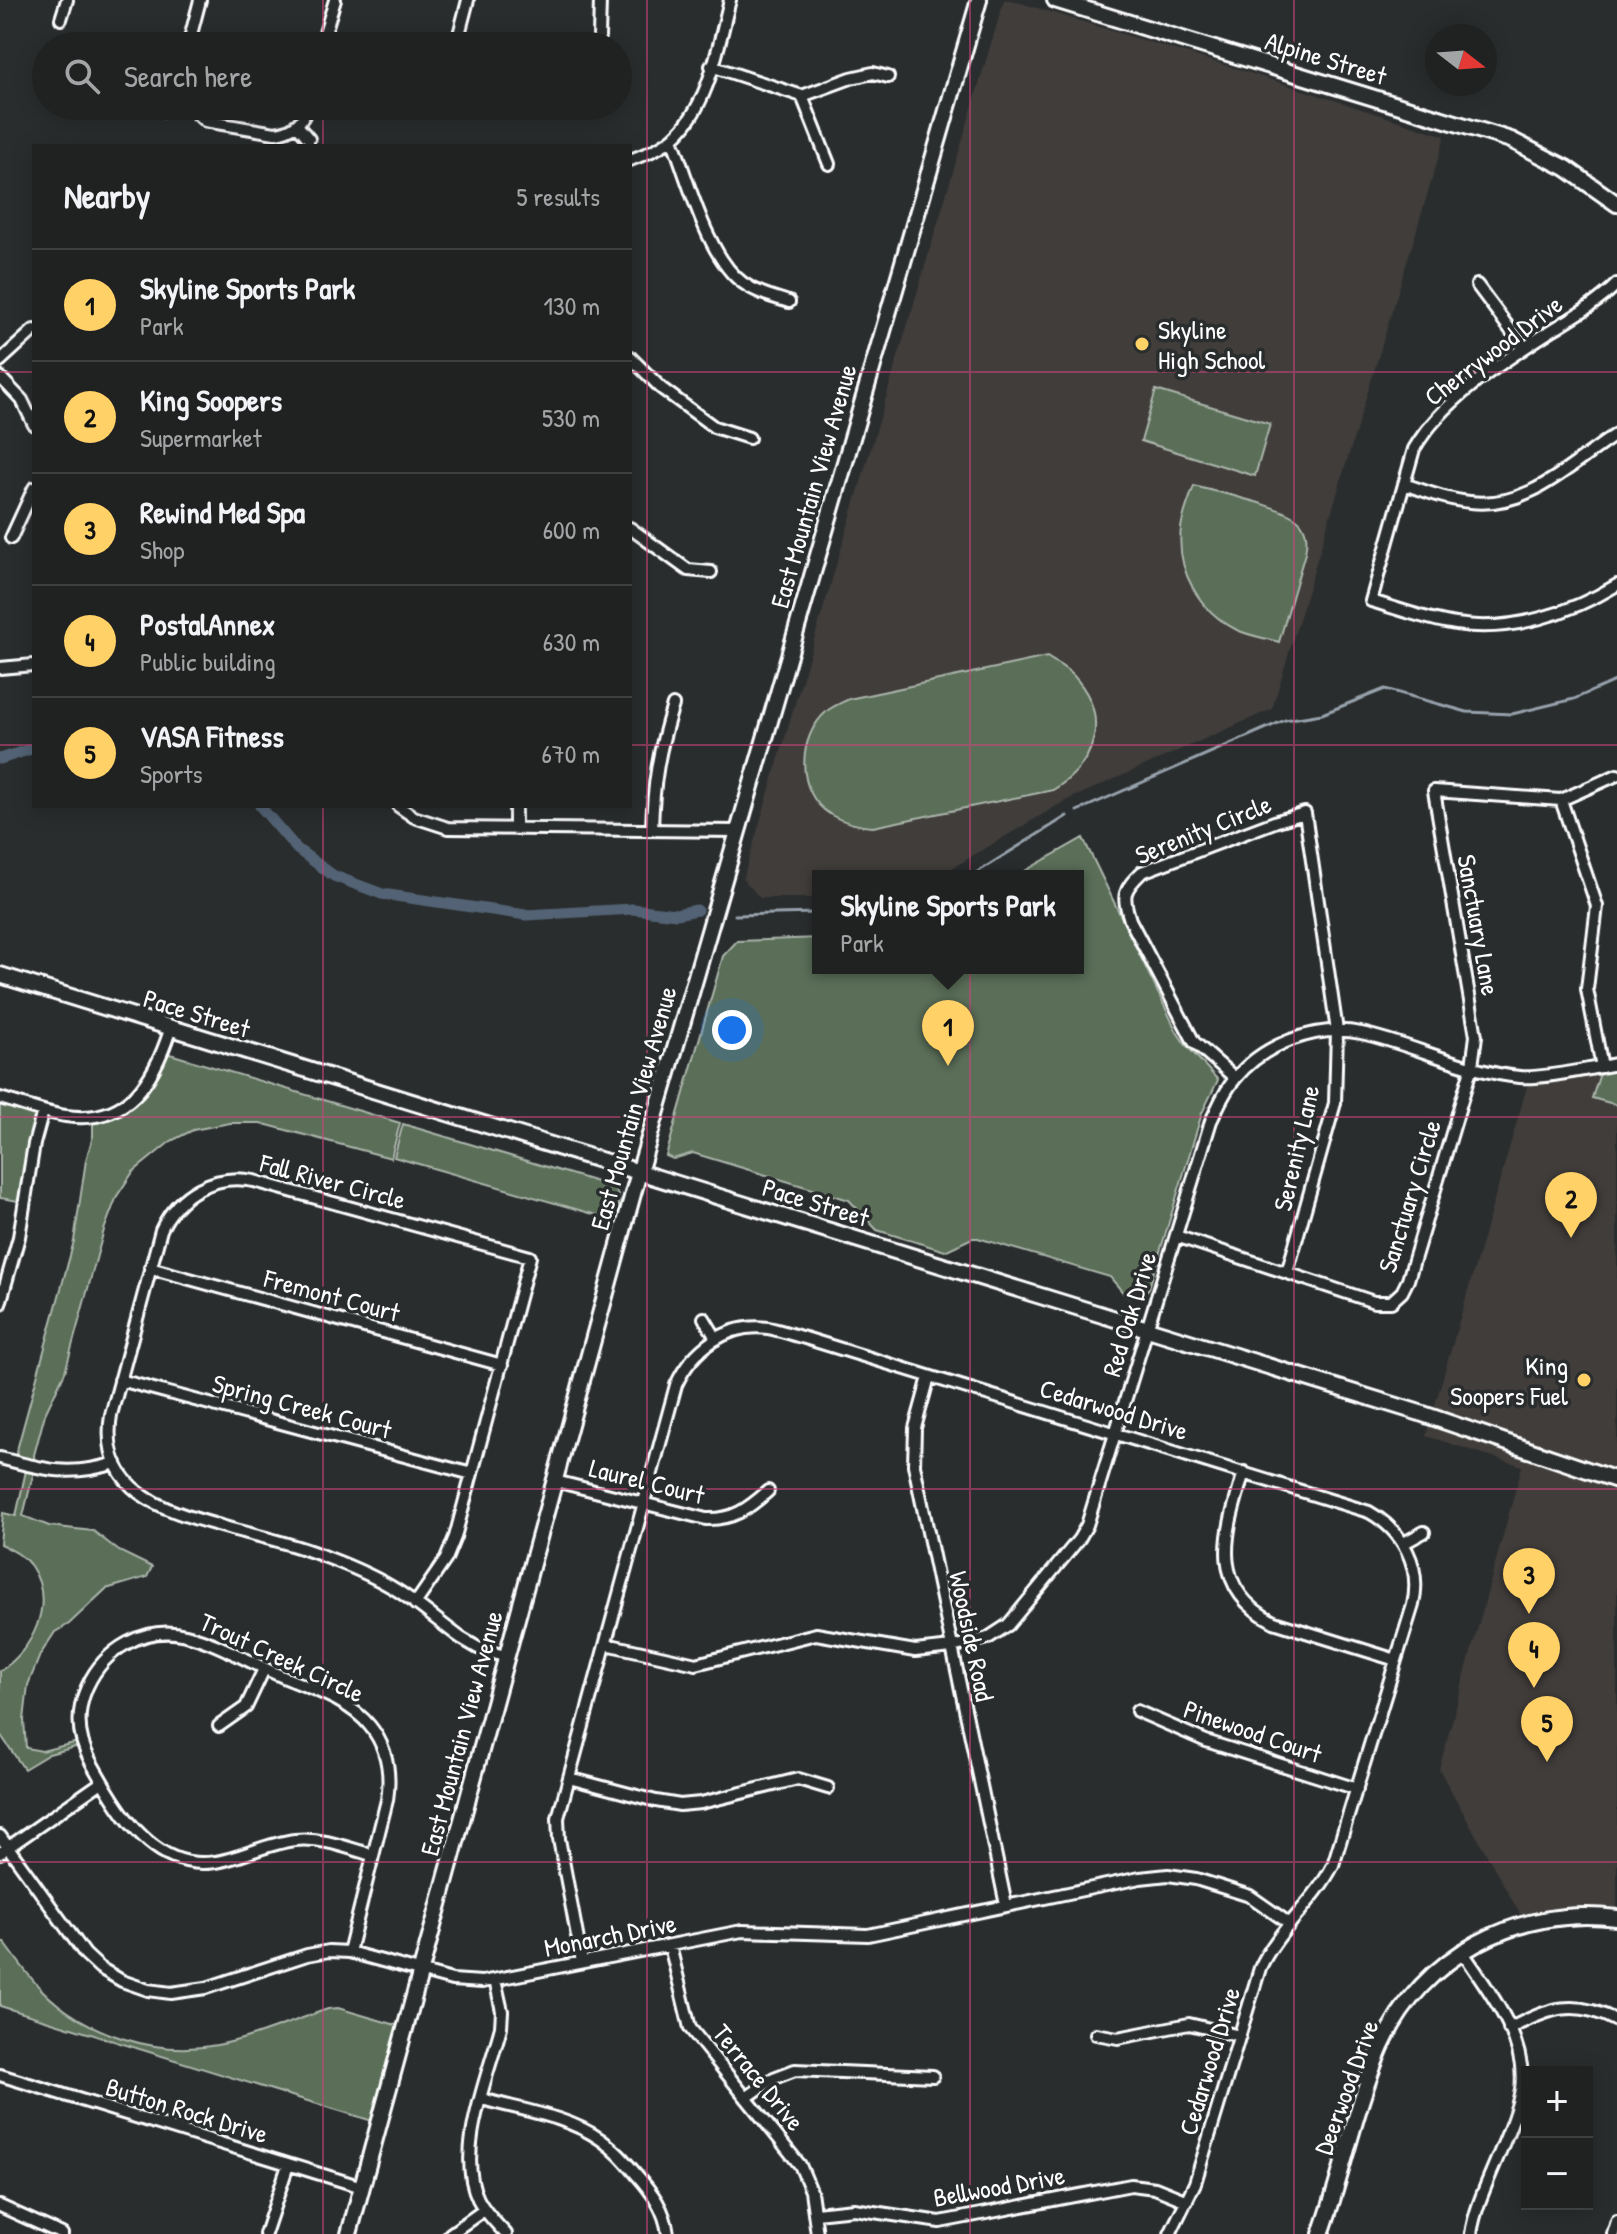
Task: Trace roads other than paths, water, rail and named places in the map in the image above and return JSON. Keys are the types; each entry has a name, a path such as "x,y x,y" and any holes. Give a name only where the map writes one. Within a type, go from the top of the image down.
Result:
{"street":[{"path":"61,19 67,0"},
{"path":"192,32 200,0"},
{"path":"325,32 335,0"},
{"path":"460,32 468,0"},
{"path":"599,32 600,0"},
{"path":"632,159 672,139 685,126 698,105 730,0"},
{"name":"East Mountain View Avenue","path":"349,2234 639,1173 979,0"},
{"name":"Alpine Street","path":"1055,0 1511,140 1566,168 1617,204"},
{"path":"711,66 802,96 873,73 888,77"},
{"path":"802,96 829,164"},
{"path":"204,120 261,131 285,132 300,120"},
{"path":"297,125 309,139"},
{"path":"672,139 715,251 726,268 741,282 759,292 789,302"},
{"name":"Cherrywood Drive","path":"1617,284 1604,297 1524,348 1441,411 1426,429 1414,449 1371,601 1457,624 1498,625 1568,610 1617,585"},
{"path":"1477,285 1524,348"},
{"path":"0,361 32,332"},
{"path":"632,359 661,388 714,427 749,438"},
{"path":"0,377 22,400 32,421"},
{"path":"1404,484 1472,503 1517,499 1541,488 1617,434"},
{"path":"11,538 32,492"},
{"path":"632,529 688,570 711,572"},
{"path":"0,668 32,665"},
{"path":"652,830 652,790 658,751 673,705"},
{"path":"1602,1067 1587,989 1597,906 1561,800 1617,775"},
{"name":"Sanctuary Lane","path":"1472,1066 1476,1036 1434,791 1561,800"},
{"path":"401,808 414,817 448,828 738,831"},
{"path":"515,808 515,828"},
{"name":"Serenity Circle","path":"1235,1078 1194,1042 1130,920 1124,899 1129,885 1142,872 1305,813 1337,1031"},
{"name":"Pace Street","path":"0,975 170,1030 1433,1417 1617,1480"},
{"path":"0,1098 66,1116 110,1111 130,1100 148,1083 157,1069 170,1030"},
{"name":"Red Oak Drive","path":"606,1644 696,1664 816,1634 915,1651 952,1647 988,1638 1008,1625 1079,1539 1089,1520 1211,1121 1235,1078 1261,1055 1291,1039 1337,1031 1360,1033 1521,1077 1617,1064"},
{"name":"Serenity Lane","path":"1287,1273 1335,1103 1337,1031"},
{"name":"Sanctuary Circle","path":"1176,1236 1374,1302 1391,1302 1402,1292 1408,1280 1472,1066"},
{"path":"0,1304 4,1273 19,1237 34,1144 43,1111"},
{"name":"Fall River Circle","path":"415,1604 451,1549 530,1257 245,1179 213,1182 187,1196 171,1212 161,1230 109,1427 110,1446 116,1463 137,1492 162,1508 325,1557 392,1588 471,1645 507,1657"},
{"name":"Fremont Court","path":"150,1268 502,1365"},
{"path":"704,1318 716,1338"},
{"name":"Cedarwood Drive","path":"582,1962 557,1828 676,1385 694,1355 716,1338 748,1328 770,1329 1116,1432 1369,1512 1390,1526 1404,1543 1414,1569 1415,1592 1333,1865 1260,1968 1187,2201 1170,2234"},
{"name":"Woodside Road","path":"929,1377 915,1428 914,1465 1006,1905"},
{"name":"Spring Creek Court","path":"120,1380 472,1474"},
{"path":"0,1458 67,1473 92,1471 116,1463"},
{"path":"1244,1472 1225,1544 1229,1569 1243,1596 1257,1611 1274,1622 1396,1660"},
{"name":"Laurel Court","path":"555,1481 701,1519 718,1520 744,1512 768,1491"},
{"path":"1404,1543 1424,1532"},
{"name":"Trout Creek Circle","path":"349,1952 372,1855 389,1782 386,1759 375,1733 363,1718 347,1706 181,1634 145,1636 119,1648 96,1669 80,1708 79,1726 85,1751 102,1782 143,1837 164,1853 189,1862 221,1862 283,1842 303,1839 372,1855"},
{"path":"219,1726 246,1707 264,1669"},
{"name":"Pinewood Court","path":"1137,1711 1206,1741 1357,1789"},
{"path":"569,1778 680,1805 798,1779 828,1788"},
{"path":"4,1850 102,1782"},
{"name":"Monarch Drive","path":"0,1836 4,1850 85,1954 109,1973 140,1988 171,1993 197,1991 307,1955 329,1951 349,1952 461,1981 495,1980 742,1931 862,1936 1140,1878 1174,1875 1250,1896 1290,1924"},
{"name":"Deerwood Drive","path":"1321,2234 1376,2061 1398,2015 1417,1991 1437,1970 1462,1951 1491,1935 1525,1923 1565,1917 1617,1918"},
{"name":"Terrace Drive","path":"670,1946 690,2028 800,2165 811,2191 817,2234"},
{"path":"1462,1951 1509,2029 1521,2066 1519,2100 1474,2217 1471,2234"},
{"path":"495,1980 502,2011 501,2027 472,2133 469,2160 470,2178 484,2210 506,2234"},
{"path":"1509,2029 1535,2015 1563,2007 1590,2010 1617,2021"},
{"path":"1096,2034 1118,2038 1193,2024 1240,2036"},
{"path":"746,2098 774,2078 795,2070 933,2076"},
{"name":"Button Rock Drive","path":"0,2075 362,2187"},
{"path":"482,2099 568,2123 600,2138 651,2191 664,2214 668,2234"},
{"path":"265,2234 288,2165"},
{"name":"Bellwood Drive","path":"816,2213 854,2209 940,2222 1131,2185 1155,2188 1187,2201"},
{"path":"0,2206 62,2234"},
{"path":"450,2234 484,2210"},
{"path":"1613,2234 1617,2221"}],"waterway":[{"path":"1077,811 1285,720 1322,714 1385,689 1467,712 1512,714 1574,699 1617,680"},
{"path":"0,759 32,749"},
{"path":"262,808 297,849 334,876 382,894 526,915 633,909 676,914 697,910"},
{"path":"981,870 1067,816"},
{"path":"735,915 812,913"}],"place":[{"name":"Skyline High School","path":"1142,344"},
{"name":"Skyline Sports Park","path":"948,1066"},
{"name":"King Soopers","path":"1571,1238"},
{"name":"King Soopers Fuel","path":"1584,1380"},
{"name":"Rewind Med Spa","path":"1529,1614"},
{"name":"PostalAnnex","path":"1534,1688"},
{"name":"VASA Fitness","path":"1547,1762"}]}
